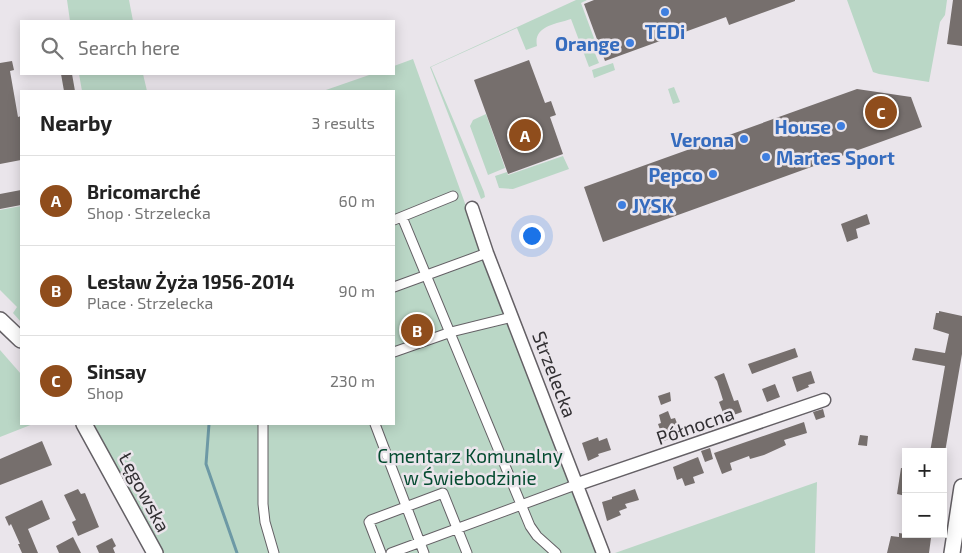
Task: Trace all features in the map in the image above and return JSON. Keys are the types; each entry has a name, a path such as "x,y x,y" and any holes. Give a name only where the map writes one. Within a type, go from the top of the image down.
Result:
{"street":[{"path":"453,196 398,218 451,332 530,526 537,536 556,553"},
{"name":"Strzelecka","path":"472,208 487,253 578,484 603,553"},
{"path":"395,287 487,253"},
{"path":"395,352 451,332 512,317"},
{"path":"0,320 20,339"},
{"name":"Północna","path":"578,484 824,400"},
{"name":"Łęgowska","path":"85,425 155,553"},
{"path":"263,425 263,504 265,522 274,553"},
{"path":"375,425 424,553"},
{"path":"391,553 578,484"},
{"path":"952,553 962,487"},
{"path":"381,553 369,522 371,520 443,493 467,553"}],"green space":[{"path":"67,0 129,0 133,20 70,20"},
{"path":"576,0 587,0 581,3 598,49 594,51 599,63 589,67 571,19 553,24 542,30 537,39 537,46 526,50 517,28 431,67 484,192 485,197 481,199 430,67"},
{"path":"847,0 947,0 945,15 940,22 929,82 873,72"},
{"name":"Cmentarz Komunalny w Świebodzinie","path":"413,59 502,306 599,553 163,553 95,425 395,425 395,90 326,90 369,75 395,75 395,66"},
{"path":"613,63 615,70 594,78 592,70"},
{"path":"79,75 143,75 147,90 82,90"},
{"path":"674,87 680,102 673,104 668,89"},
{"path":"486,114 505,168 488,175 470,126 473,120"},
{"path":"563,156 569,169 513,189 499,188 495,176 507,172 508,175"},
{"path":"20,206 20,321 13,313 17,307 0,290 0,210"},
{"path":"0,350 20,373 20,425 30,425 0,437"},
{"path":"817,482 815,553 615,553"}],"building":[{"path":"594,0 795,1 729,25 726,17 605,61 584,4"},
{"path":"953,0 962,0 962,46 947,44"},
{"path":"529,60 545,103 551,101 556,115 550,117 563,154 508,174 474,80"},
{"path":"12,61 14,70 10,71 18,117 20,116 20,160 0,164 0,63"},
{"path":"61,75 72,75 75,90 64,90"},
{"path":"857,89 911,97 922,127 603,242 584,187"},
{"path":"20,190 20,205 0,209 0,194"},
{"path":"867,214 870,224 856,229 858,238 847,242 841,224"},
{"path":"939,311 962,316 962,354 946,448 931,448 945,366 912,360 915,348 945,353 949,334 933,329 936,313 939,313"},
{"path":"795,348 798,357 752,374 748,364"},
{"path":"811,371 815,383 797,392 792,377"},
{"path":"724,373 734,401 738,400 742,412 725,418 719,402 723,400 714,377"},
{"path":"775,384 780,397 767,402 762,389"},
{"path":"670,392 671,401 661,405 658,396"},
{"path":"823,409 825,417 816,420 813,412"},
{"path":"668,411 671,419 675,418 681,434 664,441 658,424 661,423 659,415"},
{"path":"804,422 807,433 784,440 786,445 764,455 750,459 749,456 730,463 732,470 722,474 714,453"},
{"path":"860,435 868,436 867,446 858,445"},
{"path":"598,437 599,441 607,438 611,450 598,454 599,456 588,461 582,443"},
{"path":"42,441 52,465 0,485 0,459"},
{"path":"710,448 713,459 705,462 701,451"},
{"path":"698,457 704,473 693,477 695,483 685,486 682,478 677,480 673,467"},
{"path":"901,468 902,468 902,495 897,494"},
{"path":"78,489 81,494 85,493 99,527 78,536 72,522 76,520 64,495"},
{"path":"635,489 639,500 625,504 627,508 619,511 621,515 607,521 602,502"},
{"path":"42,500 50,519 28,529 38,553 22,553 11,524 9,526 5,517"},
{"path":"899,533 902,533 902,538 931,538 929,553 887,553 891,536 899,537"},
{"path":"73,537 81,553 59,553 56,546"},
{"path":"112,538 116,546 113,548 115,553 99,553 96,546"}],"waterway":[{"path":"209,425 206,464 237,553"}],"place":[{"name":"TEDi","path":"665,12"},
{"name":"Orange","path":"630,43"},
{"name":"Sinsay","path":"881,112"},
{"name":"House","path":"841,126"},
{"name":"Bricomarché","path":"525,135"},
{"name":"Verona","path":"744,139"},
{"name":"Martes Sport","path":"766,157"},
{"name":"Pepco","path":"713,174"},
{"name":"JYSK","path":"622,205"},
{"name":"Lesław Żyża 1956-2014","path":"417,330"}]}
